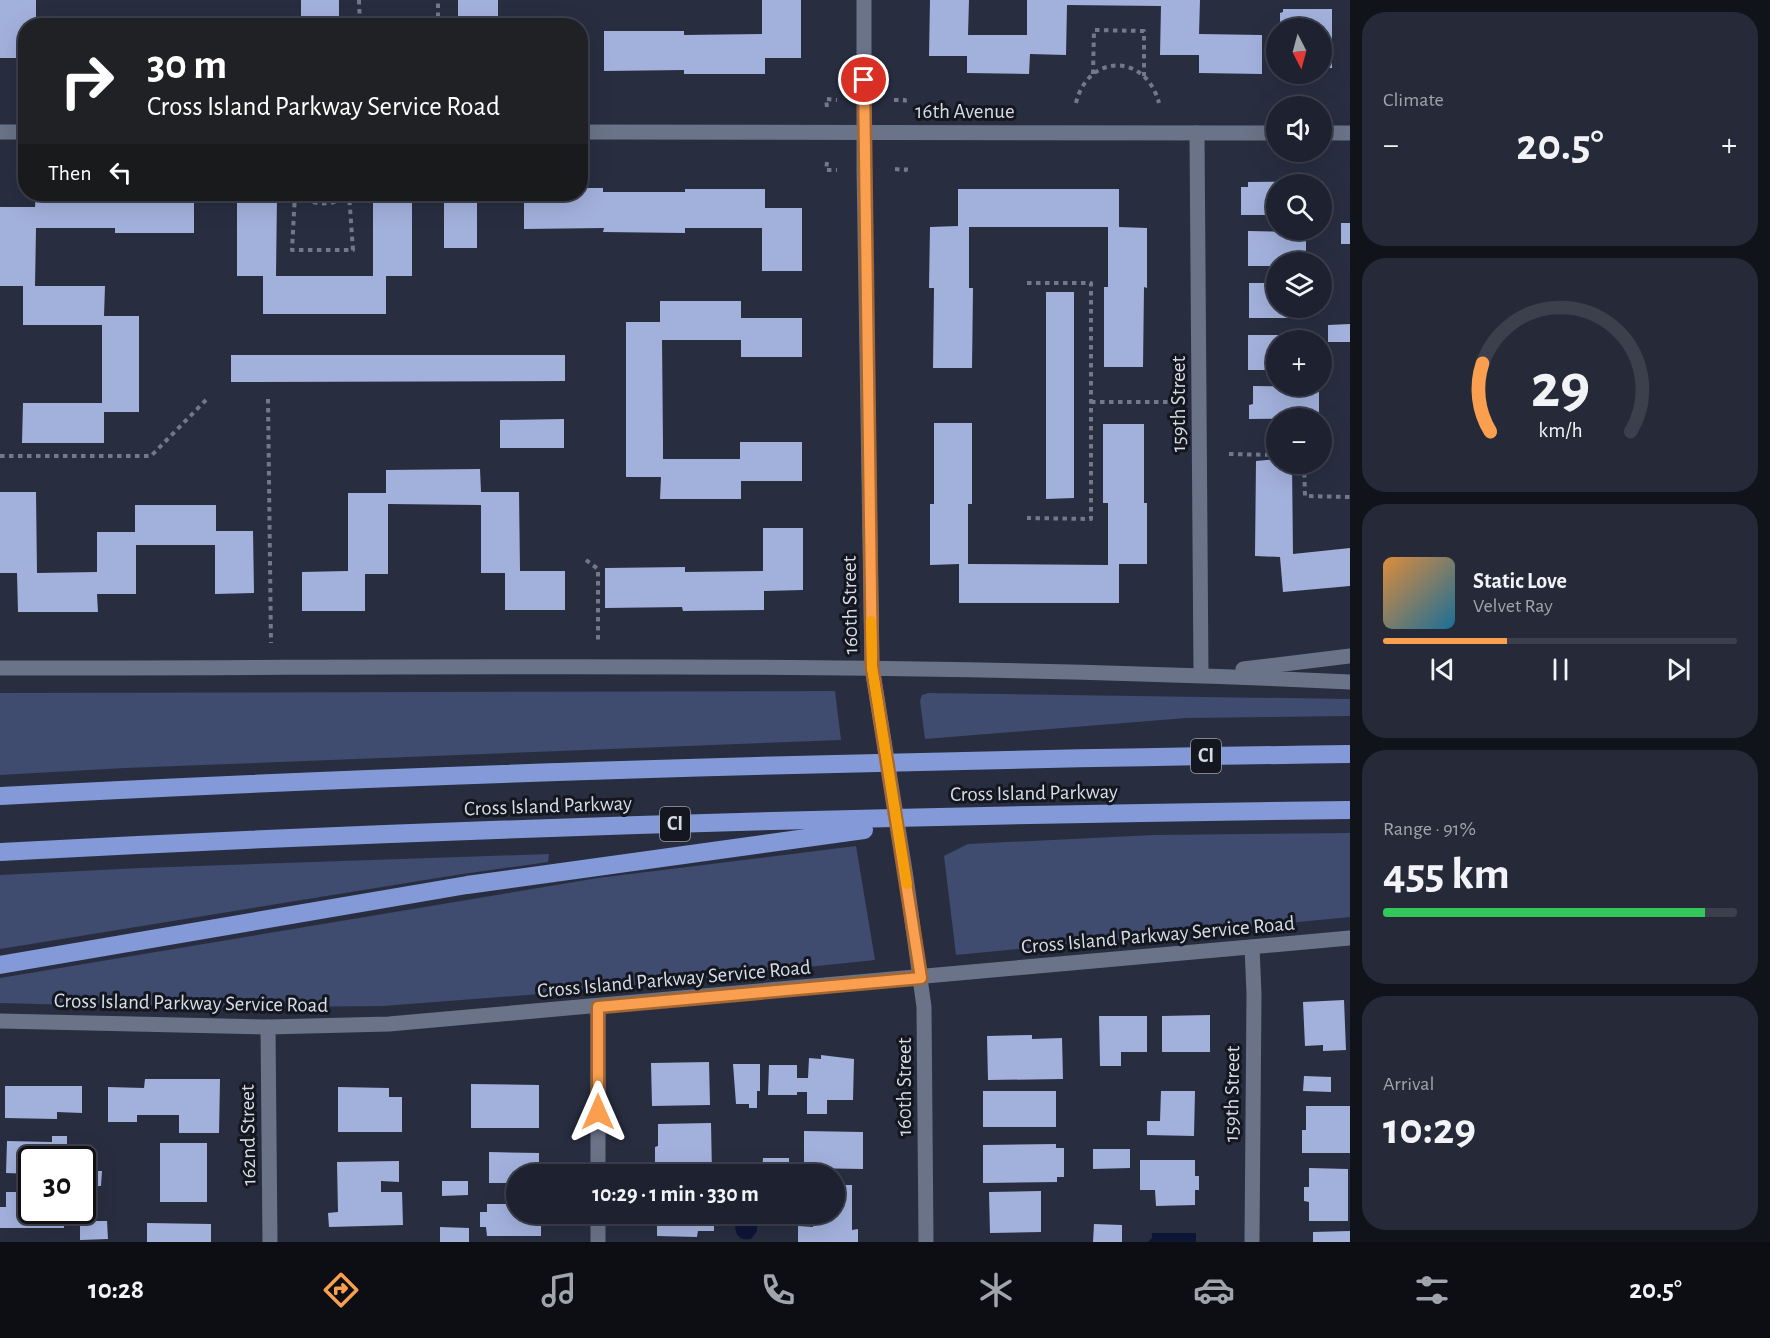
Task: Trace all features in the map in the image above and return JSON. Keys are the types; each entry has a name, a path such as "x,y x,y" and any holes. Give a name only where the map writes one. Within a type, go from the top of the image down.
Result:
{"highway":[{"name":"Cross Island Parkway","path":"0,796 611,770 1350,754"},
{"name":"Cross Island Parkway","path":"0,852 379,834 956,817 1350,810"},
{"path":"0,965 467,885 956,817"}],"street":[{"name":"160th Street","path":"864,0 872,667 921,978 925,1030 926,1242"},
{"path":"0,132 18,132"},
{"name":"16th Avenue","path":"588,132 1266,133"},
{"name":"159th Street","path":"1197,133 1201,675"},
{"path":"1332,133 1350,133"},
{"path":"1201,675 1350,656"},
{"path":"0,668 872,667 1201,675 1350,682"},
{"name":"Cross Island Parkway Service Road","path":"0,1020 268,1027 411,1023 1350,938"},
{"name":"159th Street","path":"1252,947 1254,994 1252,1242"},
{"path":"598,1007 598,1164"},
{"name":"162nd Street","path":"268,1027 270,1242"},
{"path":"598,1224 598,1242"}],"path":[{"path":"359,0 360,18"},
{"path":"438,0 438,18"},
{"path":"1093,74 1094,30 1144,31 1144,76"},
{"path":"1076,104 1084,81 1104,68 1115,66 1128,67 1140,72 1156,90 1159,103"},
{"path":"827,107 826,99 837,100"},
{"path":"894,100 905,100 904,107"},
{"path":"827,162 826,170 837,170"},
{"path":"895,169 906,170 906,163"},
{"path":"296,201 292,250 353,250 350,201"},
{"path":"309,201 324,204 336,201"},
{"path":"1027,283 1091,283 1091,519 1027,518"},
{"path":"0,456 151,456 207,399"},
{"path":"268,399 271,643"},
{"path":"1091,402 1171,402"},
{"path":"1229,454 1266,455"},
{"path":"1304,474 1305,496 1350,497"},
{"path":"586,560 598,569 598,642"}],"shaded area":[{"path":"835,691 841,740 0,775 0,693"},
{"path":"928,693 1350,699 1350,716 1186,718 925,739 920,701 922,695"},
{"path":"1350,833 1350,917 956,955 944,856 968,844 1154,835"},
{"path":"856,846 875,960 565,992 383,1006 186,1008 0,1003 0,978 598,878"},
{"path":"549,854 548,862 0,949 0,875"},
{"path":"735,1224 757,1224 757,1231 751,1239 738,1236"},
{"path":"1152,1233 1196,1233 1196,1242 1148,1242 1152,1238"}],"building":[{"path":"0,0 36,0 36,18 18,18 18,58 0,58"},
{"path":"301,0 339,0 339,18 301,18"},
{"path":"458,0 498,0 498,18 458,18"},
{"path":"762,0 801,0 801,58 765,58 765,74 684,74 684,70 604,71 604,31 684,31 684,35 762,34"},
{"path":"930,0 969,0 968,35 1027,35 1027,0 1200,0 1199,34 1262,35 1262,74 1199,73 1199,55 1160,55 1161,6 1067,5 1066,55 1030,54 1029,74 967,73 967,56 929,56"},
{"path":"1283,9 1332,9 1332,18 1280,18 1280,13"},
{"path":"1248,182 1266,182 1266,215 1241,215 1241,187 1248,187"},
{"path":"588,188 603,188 603,192 765,189 765,208 802,208 802,271 762,271 762,228 685,228 685,233 603,232 604,228 524,229 524,201 588,201"},
{"path":"958,189 1119,189 1119,227 1147,228 1143,367 1104,367 1104,287 1108,287 1108,227 969,227 969,288 973,288 972,368 933,368 934,288 929,288 930,227 958,226"},
{"path":"35,201 194,201 194,233 115,233 115,228 36,228 35,286 105,286 104,316 139,316 139,412 104,412 104,443 22,443 23,403 102,403 102,325 23,325 23,286 0,286 0,207 35,207"},
{"path":"237,201 277,201 276,276 373,276 373,201 412,201 412,276 386,276 386,314 263,314 263,276 237,276"},
{"path":"444,201 477,201 477,248 444,248"},
{"path":"1341,223 1350,223 1350,244 1341,244"},
{"path":"1248,231 1266,231 1266,240 1306,240 1306,252 1266,252 1266,266 1248,266"},
{"path":"1249,283 1266,283 1266,318 1249,318"},
{"path":"1046,292 1074,292 1074,498 1046,499"},
{"path":"660,301 741,301 741,318 802,318 802,357 741,357 741,340 662,340 663,459 740,459 740,442 802,442 802,481 741,481 741,499 660,499 661,477 626,477 626,322 660,322"},
{"path":"1350,324 1350,342 1332,342 1332,330 1328,330 1328,325"},
{"path":"1248,335 1266,335 1266,370 1248,370"},
{"path":"231,355 565,355 565,381 231,382"},
{"path":"1253,386 1266,386 1266,396 1319,396 1319,408 1266,408 1266,419 1249,419 1249,405 1253,404"},
{"path":"564,419 564,448 500,448 500,420"},
{"path":"934,423 972,423 972,504 968,504 968,564 1108,565 1108,503 1103,503 1103,424 1144,424 1147,564 1119,564 1119,603 959,603 959,564 930,565 930,504 934,504"},
{"path":"1266,460 1266,474 1292,474 1293,554 1350,548 1350,586 1283,592 1280,557 1255,556 1256,461"},
{"path":"480,469 481,492 519,492 520,571 565,571 565,610 505,610 505,573 481,573 481,505 388,504 388,574 365,574 365,611 302,611 302,572 348,571 348,493 386,493 386,470"},
{"path":"0,492 36,492 37,573 97,572 97,532 135,532 135,505 216,505 216,531 253,531 254,593 215,594 215,545 136,545 136,594 97,594 98,612 18,612 17,573 0,573"},
{"path":"763,528 803,528 803,590 764,591 764,610 683,611 682,607 605,608 605,568 685,567 685,572 763,571"},
{"path":"1344,1000 1346,1050 1323,1051 1323,1045 1305,1046 1303,1002"},
{"path":"1210,1015 1210,1052 1162,1052 1162,1016"},
{"path":"1099,1016 1147,1016 1147,1052 1121,1052 1121,1066 1100,1066"},
{"path":"1032,1035 1032,1039 1062,1038 1063,1079 988,1080 987,1036"},
{"path":"821,1055 854,1059 853,1100 827,1100 827,1114 807,1114 807,1092 797,1092 797,1095 768,1095 769,1065 797,1065 797,1078 808,1078 809,1058 821,1059"},
{"path":"709,1062 710,1105 652,1106 651,1063"},
{"path":"733,1064 760,1064 760,1091 757,1091 757,1108 749,1108 749,1104 736,1104"},
{"path":"1304,1076 1331,1077 1331,1092 1303,1091"},
{"path":"145,1079 220,1079 219,1133 179,1133 179,1115 137,1115 137,1122 108,1122 108,1087 144,1088"},
{"path":"471,1084 539,1085 539,1128 471,1128"},
{"path":"5,1086 82,1086 82,1113 57,1112 57,1119 5,1118"},
{"path":"338,1087 389,1088 389,1097 402,1097 402,1132 338,1132"},
{"path":"983,1091 1056,1091 1056,1127 983,1127"},
{"path":"1161,1091 1195,1091 1194,1136 1147,1135 1147,1121 1160,1121"},
{"path":"1306,1106 1350,1106 1350,1153 1302,1153 1302,1130 1306,1130"},
{"path":"711,1123 712,1164 655,1164 658,1124"},
{"path":"804,1131 863,1132 863,1169 845,1169 845,1164 804,1164"},
{"path":"52,1136 67,1136 67,1146 18,1146 18,1173 6,1173 7,1141 52,1142"},
{"path":"160,1143 207,1143 207,1202 160,1202"},
{"path":"1056,1144 1056,1148 1064,1148 1064,1177 1057,1177 1057,1182 983,1183 983,1145"},
{"path":"1093,1149 1130,1149 1130,1168 1093,1169"},
{"path":"489,1152 539,1153 539,1164 506,1164 506,1183 489,1183"},
{"path":"763,1158 789,1158 789,1164 763,1164"},
{"path":"1140,1160 1195,1160 1195,1176 1199,1176 1199,1190 1195,1190 1195,1205 1156,1206 1155,1190 1140,1190"},
{"path":"399,1161 399,1182 381,1181 381,1192 402,1192 403,1225 329,1227 328,1213 338,1212 337,1162"},
{"path":"1309,1168 1348,1169 1348,1221 1309,1221 1309,1202 1304,1201 1304,1187 1309,1187"},
{"path":"96,1171 102,1171 101,1186 96,1186"},
{"path":"442,1181 468,1181 468,1195 442,1196"},
{"path":"845,1185 852,1185 852,1230 858,1229 858,1242 798,1242 798,1226 813,1227 813,1224 845,1224"},
{"path":"1041,1191 1041,1232 990,1233 989,1192"},
{"path":"6,1192 18,1192 18,1224 64,1224 64,1228 0,1228 0,1207 6,1207"},
{"path":"487,1204 506,1204 506,1224 541,1224 541,1236 487,1236 486,1227 480,1227 480,1212 487,1212"},
{"path":"107,1221 108,1239 80,1240 80,1224"},
{"path":"147,1223 211,1224 211,1242 147,1242"},
{"path":"657,1224 714,1224 714,1231 698,1231 697,1237 657,1236"},
{"path":"1094,1224 1122,1225 1122,1242 1093,1242"},
{"path":"440,1227 469,1228 469,1242 440,1242"},
{"path":"1350,1231 1350,1242 1313,1242 1313,1232"}],"slow traffic":[{"path":"871,621 872,667 907,884"}],"route":[{"path":"598,1112 598,1007 921,978 872,667 864,80"}]}
